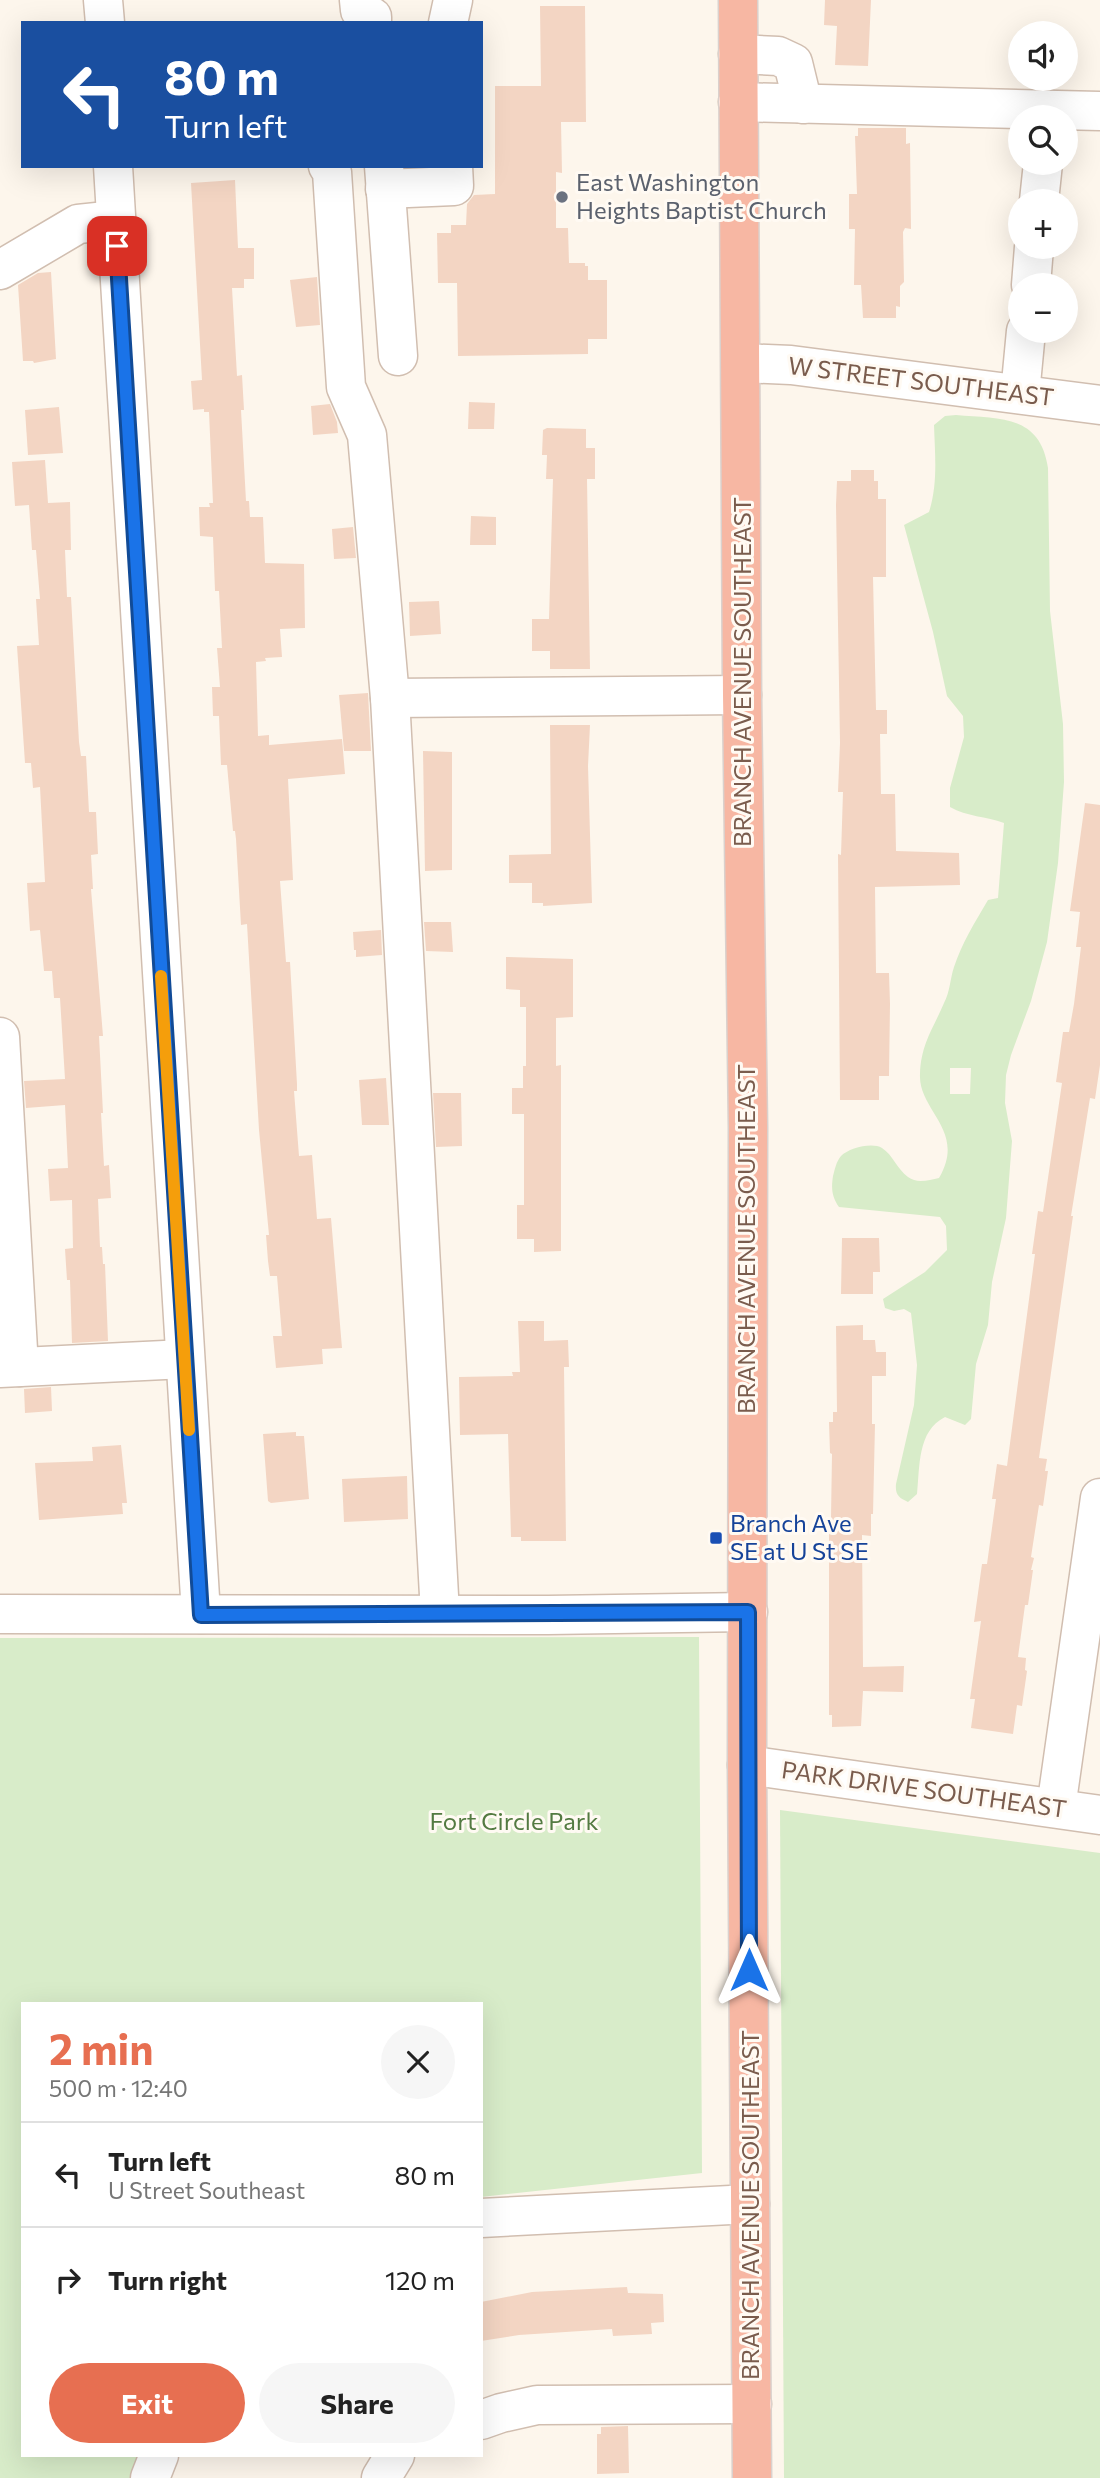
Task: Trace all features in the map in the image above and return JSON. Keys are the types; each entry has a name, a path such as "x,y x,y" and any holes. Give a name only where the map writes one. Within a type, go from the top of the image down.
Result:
{"highway":[{"name":"BRANCH AVENUE SOUTHEAST","path":"738,0 742,695 748,1126 747,1765 752,2478"}],"street":[{"path":"103,0 105,21"},
{"path":"359,0 360,10 372,17 373,21"},
{"path":"448,21 453,0"},
{"path":"738,54 778,56 793,63 803,104"},
{"path":"738,103 1008,112"},
{"path":"1078,112 1100,111"},
{"path":"113,168 201,1615"},
{"path":"329,168 332,172 346,387 367,435 390,698 440,1614"},
{"path":"398,356 384,177 454,187 453,168"},
{"path":"0,270 78,224 116,220"},
{"path":"1020,394 1025,343"},
{"name":"W STREET SOUTHEAST","path":"741,363 791,365 1100,405"},
{"path":"390,698 742,695"},
{"path":"0,1037 10,1368 185,1359"},
{"path":"1056,1808 1100,1498"},
{"path":"0,1615 748,1612"},
{"name":"PARK DRIVE SOUTHEAST","path":"747,1765 1100,1815"},
{"path":"483,2218 750,2204"},
{"path":"483,2419 537,2405 752,2404"},
{"path":"150,2478 158,2457"},
{"path":"381,2478 394,2457"}],"green space":[{"path":"945,416 987,417 1015,423 1027,429 1044,450 1048,468 1050,611 1063,724 1064,782 1058,863 1047,942 1006,1075 1005,1103 1012,1141 1006,1218 992,1282 988,1325 976,1364 971,1419 965,1425 945,1417 929,1431 920,1461 917,1494 908,1502 898,1496 896,1484 914,1405 917,1365 911,1313 904,1309 894,1311 885,1308 883,1299 925,1272 947,1250 946,1226 940,1217 839,1207 833,1196 832,1185 841,1156 867,1146 882,1148 904,1174 912,1179 923,1181 939,1178 948,1147 945,1134 921,1087 923,1054 946,999 954,967 965,941 988,900 998,898 1004,823 950,807 950,788 964,737 963,716 947,696 904,525 929,512 935,480 934,425","holes":["950,1068 971,1068 970,1094 950,1094"]},
{"name":"Fort Circle Park","path":"699,1637 702,2173 483,2197 483,2002 21,2002 21,2457 138,2457 130,2478 0,2478 0,1638"},
{"path":"780,1810 1100,1853 1100,2478 784,2478"}],"building":[{"path":"825,0 871,0 868,66 835,65 837,26 824,25"},
{"path":"540,6 585,6 586,122 561,122 562,173 556,172 556,228 568,228 569,263 585,263 585,266 588,266 588,280 607,280 607,339 588,339 588,354 458,356 457,283 438,283 437,233 451,233 451,225 466,225 467,204 474,195 495,194 495,86 541,86"},
{"path":"858,128 906,128 906,144 910,143 911,229 905,228 903,232 904,282 900,286 900,307 896,306 896,318 863,318 861,285 854,285 855,229 849,229 849,194 857,194 855,136 858,136"},
{"path":"235,180 238,248 254,248 254,279 244,279 244,288 232,288 237,376 242,375 244,410 241,410 246,501 249,501 250,517 263,517 265,563 304,564 305,628 280,629 282,657 265,658 266,661 256,662 258,736 269,735 269,745 342,739 345,774 288,779 293,880 280,881 286,962 290,962 299,1156 312,1155 317,1219 331,1218 342,1348 322,1349 323,1364 276,1368 273,1336 282,1336 277,1276 270,1276 268,1261 266,1235 269,1235 259,1130 247,924 241,925 236,839 227,765 221,765 219,716 213,716 212,687 220,687 217,648 222,648 219,591 215,591 213,537 200,536 199,507 210,507 209,503 213,503 209,412 204,412 204,409 193,410 191,381 202,380 191,183"},
{"path":"51,272 56,359 34,363 23,361 18,285 38,273"},
{"path":"317,277 320,325 296,327 290,280"},
{"path":"469,402 495,403 494,429 468,429"},
{"path":"330,404 338,433 313,435 311,406"},
{"path":"59,407 63,453 28,455 25,410"},
{"path":"586,429 586,448 595,448 595,479 587,479 590,669 550,669 550,651 532,651 532,619 549,619 553,479 546,479 547,455 542,455 543,430"},
{"path":"45,460 48,503 70,502 71,550 65,550 67,597 71,597 79,742 81,756 86,756 89,812 96,812 98,854 91,855 91,889 103,1036 99,1036 104,1166 109,1165 111,1198 98,1199 100,1247 105,1264 108,1341 72,1343 70,1280 67,1280 65,1249 73,1248 72,1200 50,1201 48,1169 68,1168 65,1105 26,1108 24,1081 65,1079 60,998 54,998 52,971 44,971 40,930 30,931 27,883 45,882 40,787 33,788 31,763 25,763 17,646 39,645 36,599 40,599 36,550 32,550 29,505 15,506 12,462"},
{"path":"851,470 874,470 874,481 878,481 878,499 886,499 886,577 873,577 876,710 887,710 887,734 880,734 881,794 895,794 896,851 959,853 960,885 875,887 876,973 889,973 890,1004 889,1076 879,1076 879,1100 840,1100 838,854 841,855 843,792 838,792 840,743 836,505 837,481 851,481"},
{"path":"471,516 496,517 496,545 470,545"},
{"path":"353,527 356,558 334,559 332,529"},
{"path":"439,601 441,634 410,636 409,602"},
{"path":"368,693 371,751 344,751 339,695"},
{"path":"550,725 590,725 588,766 592,903 543,906 543,903 532,903 532,883 509,883 509,855 551,854"},
{"path":"423,751 452,752 452,870 425,871"},
{"path":"1085,803 1100,805 1100,1065 1095,1099 1090,1098 1071,1216 1039,1458 1047,1459 1045,1471 1048,1471 1043,1506 1039,1505 1031,1557 1034,1558 1033,1570 1018,1657 1026,1658 1027,1671 1022,1706 1017,1705 1013,1734 971,1728 975,1699 970,1699 981,1621 974,1622 982,1564 987,1564 996,1499 992,1499 997,1464 1007,1466 1035,1254 1032,1254 1038,1211 1043,1212 1062,1083 1056,1082 1063,1032 1069,1032 1074,1004 1081,947 1076,947 1080,912 1070,911"},
{"path":"424,922 451,922 453,952 426,951"},
{"path":"381,930 382,955 356,957 353,932"},
{"path":"506,957 573,959 573,1017 556,1018 556,1066 561,1065 561,1251 534,1252 534,1239 517,1239 517,1205 524,1205 524,1114 512,1114 512,1088 523,1088 523,1066 526,1066 526,1007 520,1007 520,990 506,989"},
{"path":"386,1078 389,1125 362,1125 359,1080"},
{"path":"433,1093 461,1093 462,1146 436,1147"},
{"path":"842,1238 879,1238 880,1272 873,1272 873,1294 841,1294"},
{"path":"518,1321 544,1321 544,1341 568,1340 569,1367 564,1367 566,1541 521,1541 521,1537 511,1537 508,1434 460,1435 459,1377 513,1376 512,1372 520,1372"},
{"path":"863,1325 863,1340 875,1340 876,1352 886,1352 886,1376 872,1376 872,1424 875,1424 873,1514 871,1536 862,1535 863,1667 904,1666 903,1692 863,1691 861,1726 832,1727 832,1715 829,1715 829,1518 832,1454 829,1422 833,1422 833,1412 837,1412 836,1326"},
{"path":"51,1387 52,1411 25,1413 24,1389"},
{"path":"296,1432 296,1436 304,1436 309,1499 271,1503 268,1501 263,1434"},
{"path":"121,1445 127,1503 122,1503 123,1514 39,1520 35,1463 93,1461 92,1447"},
{"path":"407,1476 408,1519 344,1522 342,1479"},
{"path":"627,2287 628,2293 663,2294 664,2322 651,2323 652,2334 613,2336 612,2329 519,2335 483,2341 483,2302 532,2292"},
{"path":"628,2426 629,2473 597,2474 597,2434 601,2434 601,2427"}],"slow traffic":[{"path":"161,976 189,1430"}],"place":[{"name":"East Washington Heights Baptist Church","path":"562,197"},
{"name":"Branch Ave SE at U St SE","path":"716,1538"}],"route":[{"path":"117,246 201,1615 748,1612 749,1970"}]}
